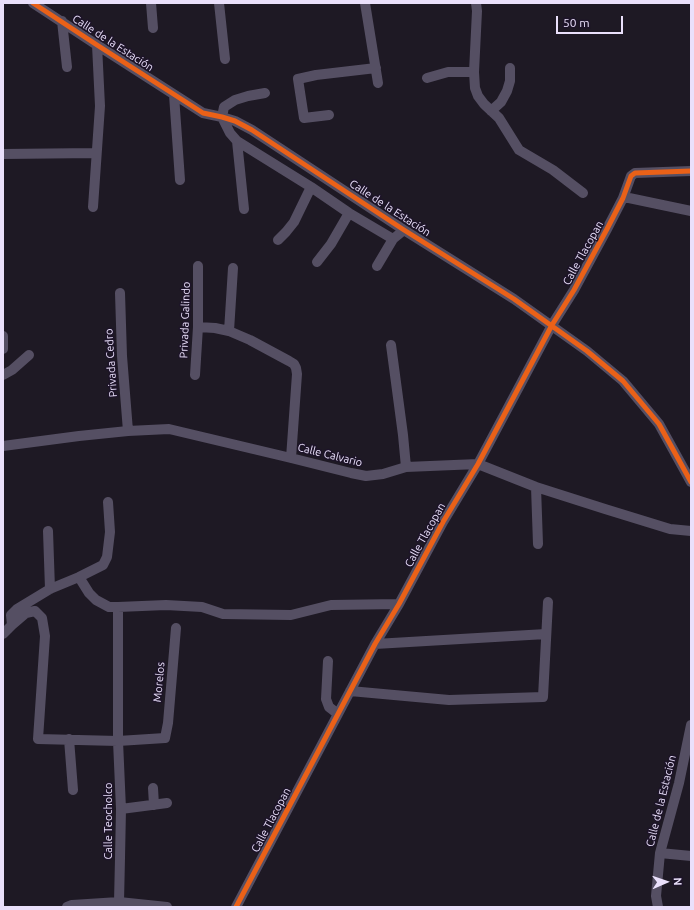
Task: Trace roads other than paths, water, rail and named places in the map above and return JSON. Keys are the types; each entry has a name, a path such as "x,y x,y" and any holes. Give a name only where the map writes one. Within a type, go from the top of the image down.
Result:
{"street":[{"name":"Calle de la Estación","path":"33,3 203,113 235,121 252,130 404,230 514,299 587,350 623,381 659,424 691,482"},
{"path":"151,3 153,28"},
{"path":"219,3 225,59"},
{"path":"364,3 378,83"},
{"path":"476,3 477,11 474,72 475,88 478,96 499,118 519,150 553,170 583,193"},
{"path":"62,21 67,67"},
{"path":"93,208 100,106 97,45"},
{"path":"329,116 304,118 298,79 316,75 376,68"},
{"path":"491,110 501,102 507,91 510,81 510,68"},
{"path":"427,78 448,72 474,72"},
{"path":"265,93 236,100 224,107 222,117 230,133 237,141 349,213 393,239"},
{"path":"174,95 180,180"},
{"path":"237,141 244,209"},
{"path":"3,154 96,153"},
{"name":"Calle Tlacopan","path":"236,907 375,644 399,604 443,522 478,464 552,325 574,290 607,229 623,198 631,176 636,173 691,171"},
{"path":"278,240 294,222 311,188"},
{"path":"623,198 691,211"},
{"path":"317,262 331,244 349,213"},
{"path":"377,266 393,239 404,230"},
{"name":"Privada Galindo","path":"195,375 198,327 198,266"},
{"path":"229,331 233,268"},
{"name":"Privada Cedro","path":"120,293 122,356 128,431"},
{"path":"198,327 229,331 250,340 294,364 297,374 291,458"},
{"path":"3,336 3,349"},
{"path":"391,345 406,467"},
{"path":"3,375 12,370 29,355"},
{"name":"Calle Calvario","path":"3,446 72,436 169,429 366,476 383,474 406,467 478,464 536,487 670,529 691,530"},
{"path":"536,487 538,544"},
{"path":"12,625 11,615 17,609 50,589 103,565 107,557 110,532 108,502"},
{"path":"48,531 50,589"},
{"path":"79,577 89,593 96,600 108,607 118,608 166,605 202,607 223,614 291,616 331,605 399,604"},
{"path":"350,691 449,700 543,697 548,602"},
{"name":"Calle Teocholco","path":"118,608 118,741 121,809 119,902"},
{"path":"3,634 26,613 35,611 42,618 45,636 38,739 118,741"},
{"name":"Morelos","path":"118,741 165,738 168,724 176,628"},
{"path":"375,644 546,634"},
{"path":"328,661 326,699 329,707 338,714"},
{"name":"Calle de la Estación","path":"658,907 656,896 660,853 679,782 691,725"},
{"path":"69,739 73,790"},
{"path":"153,788 154,805"},
{"path":"121,809 167,803"},
{"path":"660,853 691,856"},
{"path":"67,907 72,905 119,902 163,907"}]}
